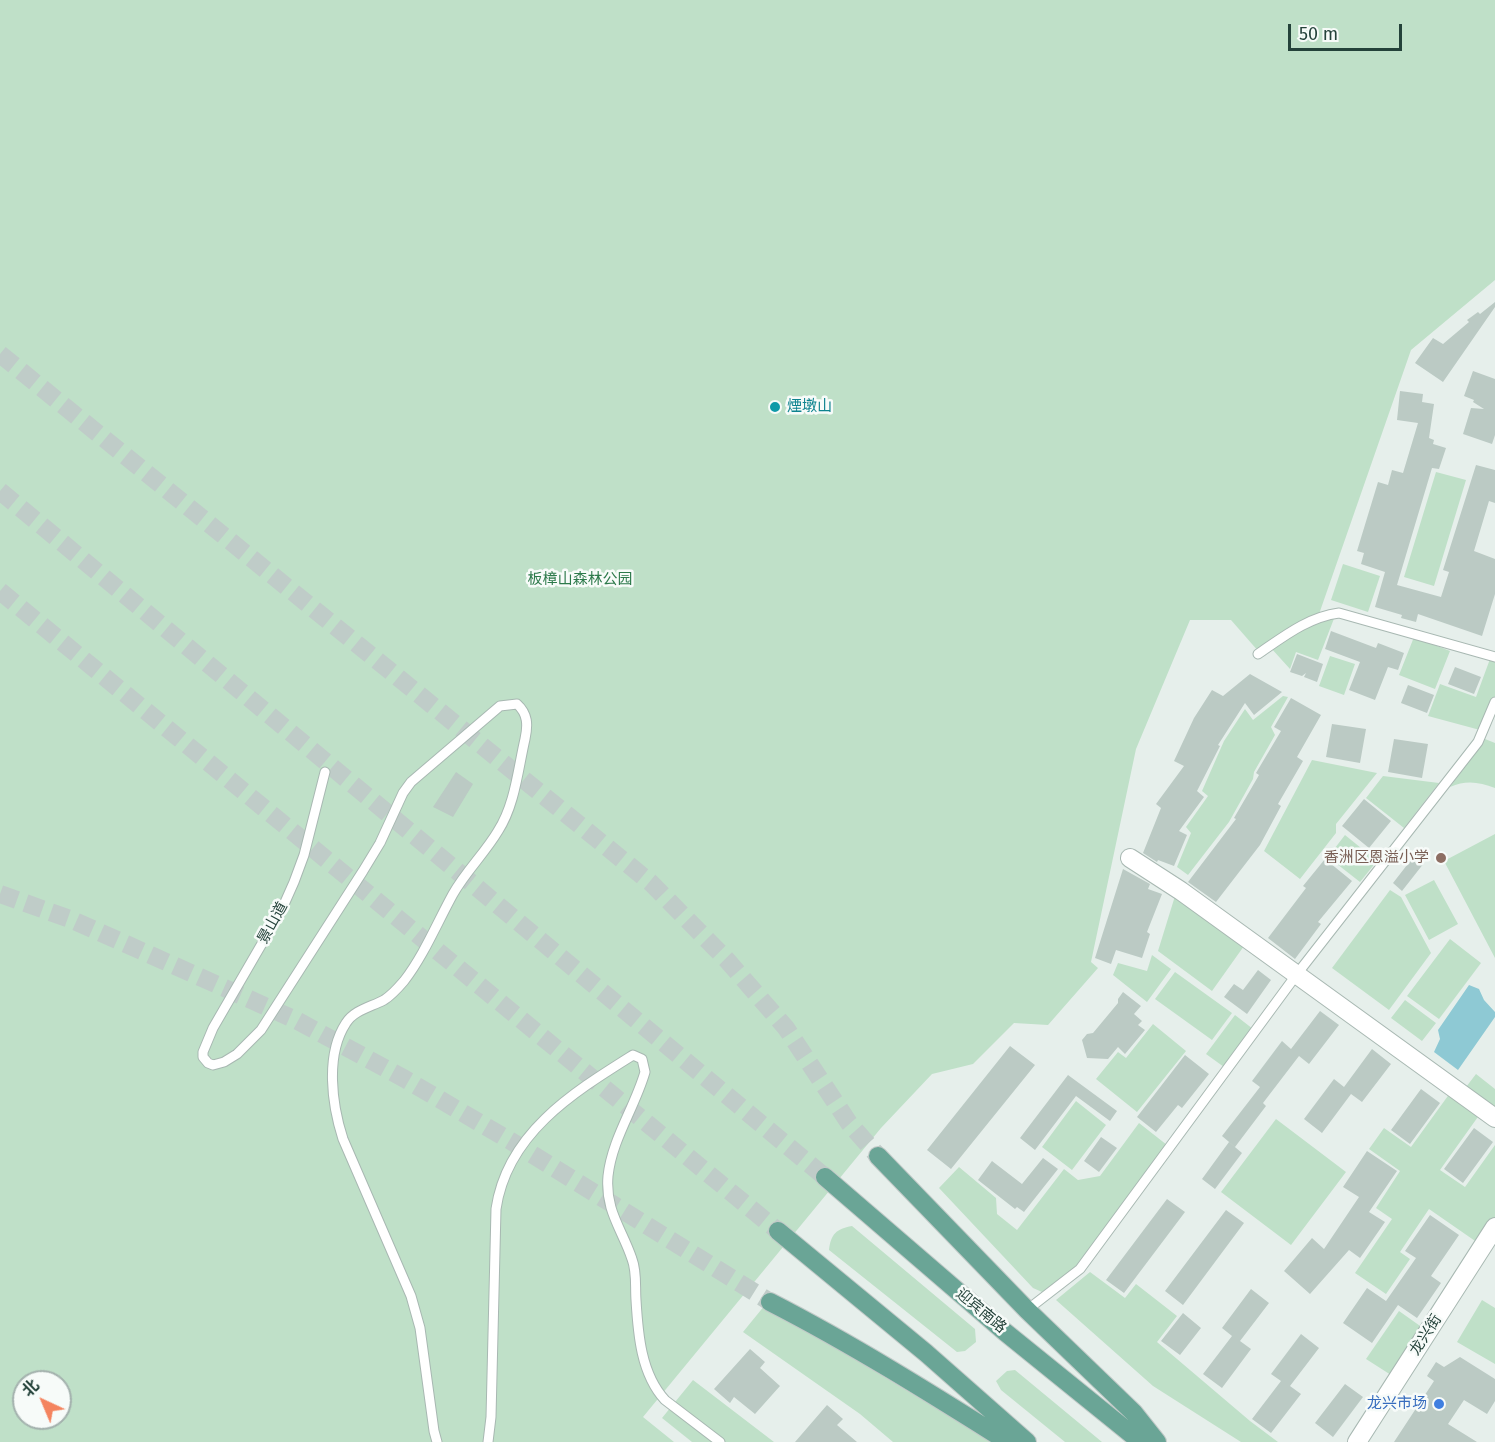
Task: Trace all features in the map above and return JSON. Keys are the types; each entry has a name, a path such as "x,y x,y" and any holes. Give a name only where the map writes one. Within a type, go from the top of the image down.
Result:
{"main road":[{"path":"878,1156 1027,1310 1134,1413 1157,1442"},
{"name":"迎宾南路","path":"825,1177 1005,1332 1141,1442"},
{"path":"778,1231 926,1353 1026,1442"},
{"path":"770,1302 828,1331 1008,1442"}],"street":[{"path":"1130,858 1181,891 1495,1118"},
{"name":"龙兴街","path":"1357,1442 1495,1227"}],"lane":[{"path":"1258,654 1290,631 1325,614 1339,613 1495,657"},
{"path":"1027,1310 1080,1269 1297,974 1478,742 1495,702"},
{"name":"景山道","path":"325,772 304,855 294,882 276,919 213,1028 203,1052 203,1057 213,1065 224,1062 237,1054 261,1030 380,843 403,793 411,782 494,710 510,703 517,704 525,712 527,728 509,807 498,832 463,877 404,981 387,998 363,1009 346,1023 336,1050 334,1066 334,1096 340,1130 405,1280 415,1309 420,1328 437,1442"},
{"path":"488,1442 492,1417 496,1209 502,1181 524,1142 557,1107 576,1091 633,1055 642,1059 645,1072 614,1147 607,1189 609,1205 632,1258 642,1348 651,1380 665,1400 720,1442"}],"green space":[{"name":"板樟山森林公园","path":"0,0 1495,0 1495,280 1411,350 1318,617 1259,652 1231,620 1190,620 1136,749 1091,962 1098,968 1048,1025 1014,1023 973,1064 932,1074 881,1128 643,1417 674,1442 0,1442"},
{"path":"1436,472 1466,480 1434,586 1404,577"},
{"path":"1343,564 1380,576 1368,612 1331,600"},
{"path":"1335,616 1318,660 1296,652 1290,669 1271,648 1292,632"},
{"path":"1414,637 1450,651 1435,689 1399,675"},
{"path":"1330,656 1355,664 1344,695 1319,686"},
{"path":"1490,659 1495,660 1495,696 1480,730 1428,716 1440,684 1476,697"},
{"path":"1283,696 1288,697 1271,727 1275,735 1254,772 1253,779 1229,822 1188,875 1177,867 1191,833 1186,827 1208,796 1202,791 1224,741 1245,709 1253,720"},
{"path":"1485,739 1495,743 1495,788 1472,783 1450,787"},
{"path":"1312,760 1377,773 1336,824 1336,833 1300,879 1264,851"},
{"path":"1383,776 1439,783 1404,828 1366,798"},
{"path":"1495,834 1495,958 1444,861"},
{"path":"1345,835 1377,861 1360,882 1328,857"},
{"path":"1434,880 1458,924 1429,940 1405,895"},
{"path":"1390,890 1401,897 1431,953 1389,1010 1332,968"},
{"path":"1175,896 1244,946 1212,991 1158,951"},
{"path":"1450,939 1481,963 1439,1019 1407,996"},
{"path":"1152,955 1171,969 1147,1002 1113,975 1118,963 1147,971"},
{"path":"1175,972 1232,1013 1212,1040 1155,999"},
{"path":"1405,1000 1436,1023 1422,1041 1391,1018"},
{"path":"1235,1015 1253,1029 1224,1067 1206,1054"},
{"path":"1153,1024 1186,1051 1137,1112 1096,1079 1118,1052 1126,1058"},
{"path":"1476,1074 1495,1089 1495,1114 1463,1091"},
{"path":"1450,1093 1480,1114 1440,1170 1465,1187 1495,1145 1495,1217 1478,1243 1429,1209 1400,1252 1410,1259 1386,1294 1355,1273 1392,1219 1376,1208 1400,1171 1369,1149 1384,1128 1411,1147"},
{"path":"1076,1101 1106,1125 1072,1170 1042,1147"},
{"path":"1276,1119 1346,1172 1291,1245 1221,1192"},
{"path":"1139,1123 1167,1145 1077,1267 1042,1292 1033,1288 939,1188 959,1167 996,1198 997,1214 1017,1230 1064,1169 1078,1180 1100,1176"},
{"path":"852,1226 975,1329 976,1342 965,1351 957,1352 829,1250 835,1233"},
{"path":"1090,1272 1125,1298 1136,1284 1177,1316 1157,1342 1278,1442 1241,1442 1153,1386 1056,1300"},
{"path":"1482,1300 1495,1308 1495,1364 1457,1342"},
{"path":"765,1305 992,1442 893,1442 860,1414 743,1332"},
{"path":"1399,1311 1423,1328 1391,1375 1366,1359"},
{"path":"1015,1370 1102,1442 1065,1442 1001,1390 996,1381 1007,1371"},
{"path":"693,1380 774,1442 692,1442 662,1418"}],"water":[{"path":"1469,985 1479,989 1484,1000 1495,1012 1495,1017 1458,1070 1434,1052 1440,1039 1438,1030"}],"building":[{"path":"1495,302 1495,307 1443,382 1415,363 1433,338 1443,344 1469,322 1467,320 1478,312 1480,314"},
{"path":"1473,371 1495,379 1495,435 1492,444 1463,434 1471,408 1484,409 1473,402 1474,400 1464,396"},
{"path":"1400,391 1423,394 1422,402 1434,404 1429,438 1434,440 1433,444 1446,448 1439,469 1432,468 1397,585 1441,597 1449,572 1443,570 1476,465 1495,470 1495,503 1489,501 1474,551 1495,559 1495,594 1482,636 1418,614 1416,622 1375,607 1385,572 1361,564 1364,553 1357,551 1378,482 1388,485 1392,470 1403,473 1418,423 1397,420"},
{"path":"1331,631 1376,648 1378,643 1404,653 1398,670 1388,667 1375,700 1349,690 1360,662 1325,649"},
{"path":"1297,654 1323,664 1317,682 1304,677 1306,673 1302,676 1290,672"},
{"path":"1455,667 1481,677 1474,694 1448,684"},
{"path":"1250,674 1282,692 1254,715 1245,703 1218,745 1220,746 1197,791 1204,797 1179,831 1187,835 1174,866 1158,860 1157,862 1143,853 1161,808 1156,804 1184,766 1174,761 1194,718 1212,690 1223,696"},
{"path":"1408,685 1434,695 1427,713 1401,703"},
{"path":"1291,698 1321,715 1297,757 1303,761 1278,804 1281,806 1260,845 1216,902 1188,882 1236,819 1234,818 1259,775 1256,773 1281,731 1274,727"},
{"path":"1332,724 1366,729 1360,763 1326,757"},
{"path":"1394,739 1428,744 1422,778 1388,772"},
{"path":"456,772 473,784 453,817 433,807"},
{"path":"1364,799 1391,821 1369,848 1342,826"},
{"path":"1414,856 1424,863 1402,891 1393,883"},
{"path":"1325,859 1352,881 1318,922 1321,924 1295,959 1268,938 1306,888 1303,886"},
{"path":"1123,869 1150,884 1148,889 1162,894 1147,932 1150,934 1142,958 1116,950 1111,964 1095,958"},
{"path":"1258,970 1271,980 1247,1014 1224,997 1234,984 1243,990"},
{"path":"1123,992 1141,1006 1134,1014 1142,1021 1138,1025 1145,1030 1125,1054 1118,1047 1108,1059 1087,1058 1082,1040 1087,1034 1093,1033 1118,1003"},
{"path":"1320,1011 1339,1025 1309,1064 1299,1056 1263,1103 1266,1106 1235,1147 1222,1136 1260,1087 1252,1081 1282,1041 1291,1049"},
{"path":"1010,1046 1035,1065 951,1169 927,1150"},
{"path":"1372,1049 1391,1064 1362,1102 1351,1094 1322,1133 1304,1119 1334,1079 1344,1087"},
{"path":"1185,1055 1209,1074 1182,1108 1178,1105 1156,1132 1137,1117"},
{"path":"1068,1075 1117,1111 1110,1121 1076,1096 1035,1150 1020,1138"},
{"path":"1421,1089 1440,1103 1410,1144 1391,1130"},
{"path":"1474,1128 1493,1142 1463,1183 1444,1169"},
{"path":"1101,1137 1117,1148 1099,1172 1084,1161"},
{"path":"1229,1142 1242,1153 1215,1189 1202,1179"},
{"path":"1367,1151 1397,1171 1369,1212 1385,1222 1360,1258 1349,1250 1310,1294 1284,1271 1312,1238 1324,1249 1359,1197 1343,1187"},
{"path":"1043,1158 1058,1169 1024,1212 1017,1207 1015,1209 978,1180 992,1161 1022,1184"},
{"path":"1167,1199 1185,1212 1124,1293 1106,1280"},
{"path":"1226,1210 1244,1223 1183,1305 1165,1291"},
{"path":"1430,1215 1459,1235 1431,1276 1441,1283 1417,1318 1398,1305 1372,1343 1343,1323 1367,1288 1386,1301 1416,1258 1405,1251"},
{"path":"1251,1289 1269,1303 1240,1341 1251,1349 1222,1388 1203,1374 1232,1336 1222,1328"},
{"path":"1183,1313 1201,1328 1180,1355 1161,1341"},
{"path":"1301,1334 1319,1348 1290,1386 1301,1394 1271,1433 1252,1419 1281,1381 1271,1374"},
{"path":"750,1349 765,1362 760,1368 780,1386 755,1414 734,1397 730,1403 714,1389"},
{"path":"1460,1357 1495,1379 1495,1401 1487,1414 1464,1400 1448,1424 1477,1442 1394,1442 1434,1381 1427,1376 1436,1362 1444,1367"},
{"path":"1345,1384 1363,1397 1333,1437 1315,1423"},
{"path":"827,1405 843,1419 837,1425 857,1442 795,1442"}],"tunnel":[{"path":"0,354 651,883 726,959 786,1028 849,1123 878,1156"},
{"path":"0,491 825,1177"},
{"path":"0,591 778,1231"},
{"path":"0,894 70,919 296,1020 405,1079 514,1143 770,1302"}],"place":[{"name":"煙墩山","path":"775,407"},
{"name":"香洲区恩溢小学","path":"1441,858"},
{"name":"龙兴市场","path":"1439,1404"}]}
